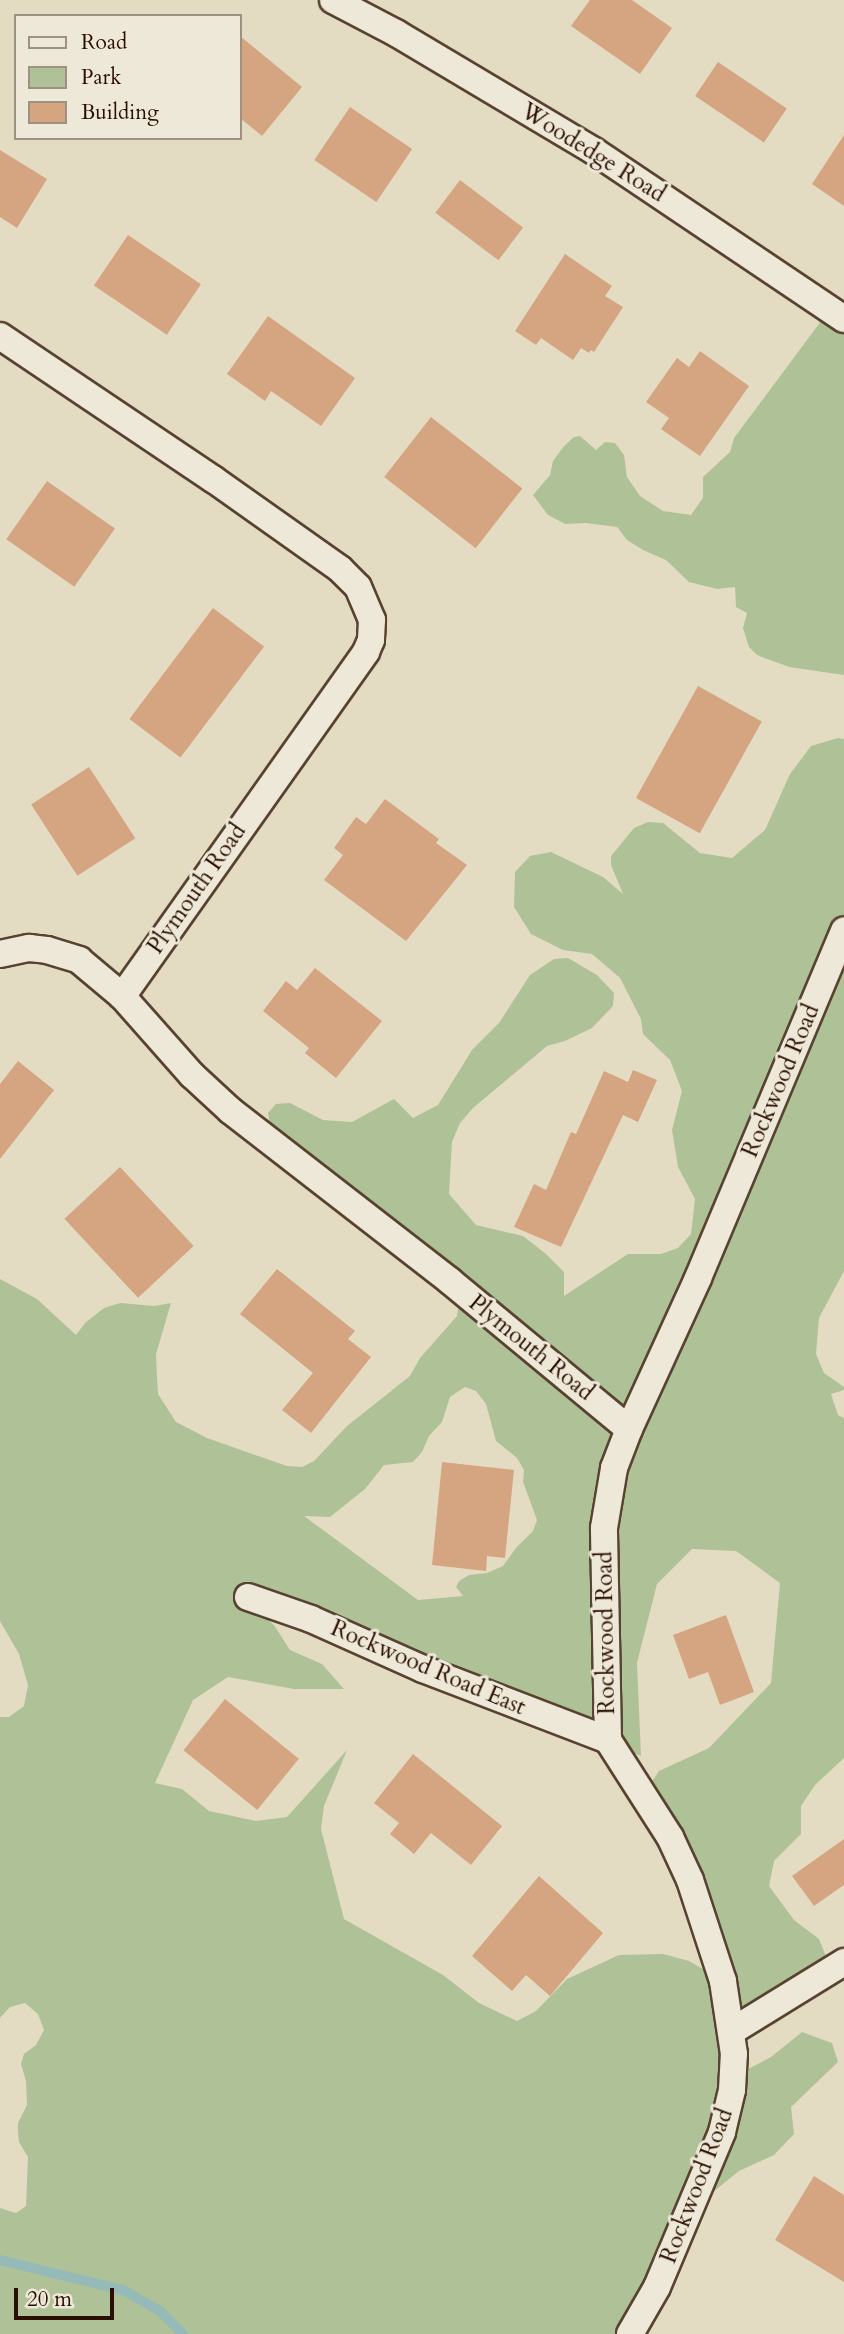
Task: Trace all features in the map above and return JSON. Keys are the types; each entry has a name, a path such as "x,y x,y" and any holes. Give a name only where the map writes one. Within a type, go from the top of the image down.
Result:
{"street":[{"name":"Woodedge Road","path":"334,0 396,33 594,151 844,319"},
{"name":"Plymouth Road","path":"0,337 213,479 340,569 358,587 372,620 371,640 366,652 122,996 192,1075 231,1111 450,1282 629,1429"},
{"name":"Rockwood Road","path":"630,2334 657,2287 722,2132 732,2090 732,2031 723,1981 690,1880 670,1838 608,1741 604,1528 614,1468 629,1429 698,1278 844,930"},
{"path":"0,954 29,948 69,956 79,960 122,996"},
{"name":"Rockwood Road East","path":"248,1597 311,1619 423,1669 608,1741"},
{"path":"732,2031 844,1962"}],"green space":[{"path":"830,309 844,319 844,675 789,667 757,655 749,647 743,628 747,613 736,607 735,587 717,589 689,582 666,560 627,540 617,527 586,523 565,524 548,515 533,495 550,475 553,461 564,446 574,437 580,436 596,450 605,442 615,443 624,455 627,477 640,496 663,511 691,515 703,498 703,477 730,452 734,438"},
{"path":"838,738 844,739 844,1271 819,1318 816,1354 824,1373 844,1387 844,1390 831,1394 838,1415 844,1418 844,1758 815,1785 801,1806 801,1834 774,1861 769,1886 794,1920 819,1939 827,1959 816,1988 797,2008 774,2024 733,2031 734,2054 748,2069 771,2057 802,2032 832,2043 838,2062 791,2107 794,2134 774,2155 739,2171 691,2210 645,2334 0,2334 0,2208 16,2213 26,2206 28,2157 19,2142 18,2132 18,2123 27,2105 26,2081 21,2064 24,2054 36,2045 44,2030 38,2014 25,2003 10,2007 0,2018 0,1717 9,1717 24,1706 28,1685 19,1654 0,1621 0,1279 37,1299 76,1335 85,1323 104,1308 120,1303 154,1306 171,1303 156,1354 158,1394 176,1422 207,1438 287,1466 302,1467 314,1461 347,1426 410,1376 420,1358 457,1316 459,1304 271,1131 268,1113 276,1104 290,1103 323,1120 352,1122 394,1099 413,1118 438,1105 472,1050 499,1023 530,975 554,959 568,958 597,975 614,993 613,1006 592,1028 547,1046 473,1108 460,1123 452,1142 449,1194 476,1225 523,1236 546,1254 564,1272 564,1296 628,1254 661,1254 678,1248 691,1234 695,1199 678,1167 672,1130 682,1091 670,1060 643,1034 641,1019 620,978 592,954 563,950 531,934 514,907 515,872 530,856 551,852 603,877 623,894 611,865 611,856 634,828 648,822 663,823 700,853 732,858 765,830 790,774 811,746","holes":["465,1387 476,1391 486,1404 496,1441 517,1458 524,1470 523,1482 537,1520 533,1531 503,1566 487,1573 469,1575 459,1581 456,1587 463,1596 418,1600 304,1516 330,1517 365,1489 384,1465 413,1462 422,1452 429,1436 442,1422 450,1397","692,1549 736,1551 780,1583 771,1683 709,1748 659,1771 643,1795 722,1980 689,1961 663,1954 619,1955 567,1979 536,2011 517,2021 479,2003 443,1975 344,1919 321,1829 324,1806 347,1750 287,1817 256,1821 209,1811 182,1789 155,1783 193,1700 228,1677 294,1689 344,1689 322,1664 290,1650 274,1625 242,1596 641,1756 637,1663 657,1584"]}],"building":[{"path":"590,0 632,0 672,28 640,74 571,26"},
{"path":"242,38 302,87 262,136 242,120"},
{"path":"718,62 787,108 764,142 695,96"},
{"path":"350,107 412,149 376,202 314,160"},
{"path":"844,135 844,206 812,184"},
{"path":"0,150 47,179 17,228 0,217"},
{"path":"460,180 523,228 498,260 435,213"},
{"path":"128,235 201,284 167,335 94,286"},
{"path":"565,254 612,286 605,296 623,307 594,352 591,350 589,353 581,348 573,360 541,338 536,345 515,331"},
{"path":"268,316 355,378 321,426 271,391 265,401 227,374"},
{"path":"700,351 749,386 700,456 661,429 669,418 646,402 677,358 689,367"},
{"path":"431,417 522,488 476,548 384,477"},
{"path":"47,481 115,529 74,587 6,539"},
{"path":"213,608 264,647 180,758 129,719"},
{"path":"698,686 762,721 700,833 636,798"},
{"path":"89,767 135,838 77,876 31,805"},
{"path":"385,799 439,839 436,843 467,865 406,941 324,880 343,855 334,848 356,817 366,824"},
{"path":"315,968 382,1021 336,1078 305,1053 309,1048 263,1011 286,981 297,990"},
{"path":"18,1061 54,1090 0,1159 0,1084"},
{"path":"633,1070 657,1080 638,1122 623,1115 561,1247 514,1227 534,1184 546,1190 571,1132 576,1134 604,1071 628,1082"},
{"path":"120,1167 194,1246 138,1298 64,1219"},
{"path":"277,1269 355,1331 348,1339 371,1357 311,1433 282,1410 313,1373 240,1314"},
{"path":"442,1462 514,1470 505,1558 487,1556 486,1571 432,1565"},
{"path":"726,1615 754,1692 720,1705 708,1672 689,1679 673,1635"},
{"path":"225,1699 299,1759 257,1810 183,1750"},
{"path":"413,1754 502,1826 471,1865 431,1833 414,1854 390,1834 399,1823 374,1803"},
{"path":"844,1839 844,1885 814,1906 792,1876"},
{"path":"539,1876 603,1933 550,1996 526,1975 512,1991 472,1956"},
{"path":"814,2176 844,2195 844,2282 775,2240"}],"waterway":[{"path":"0,2260 123,2290 160,2311 183,2334"}]}
